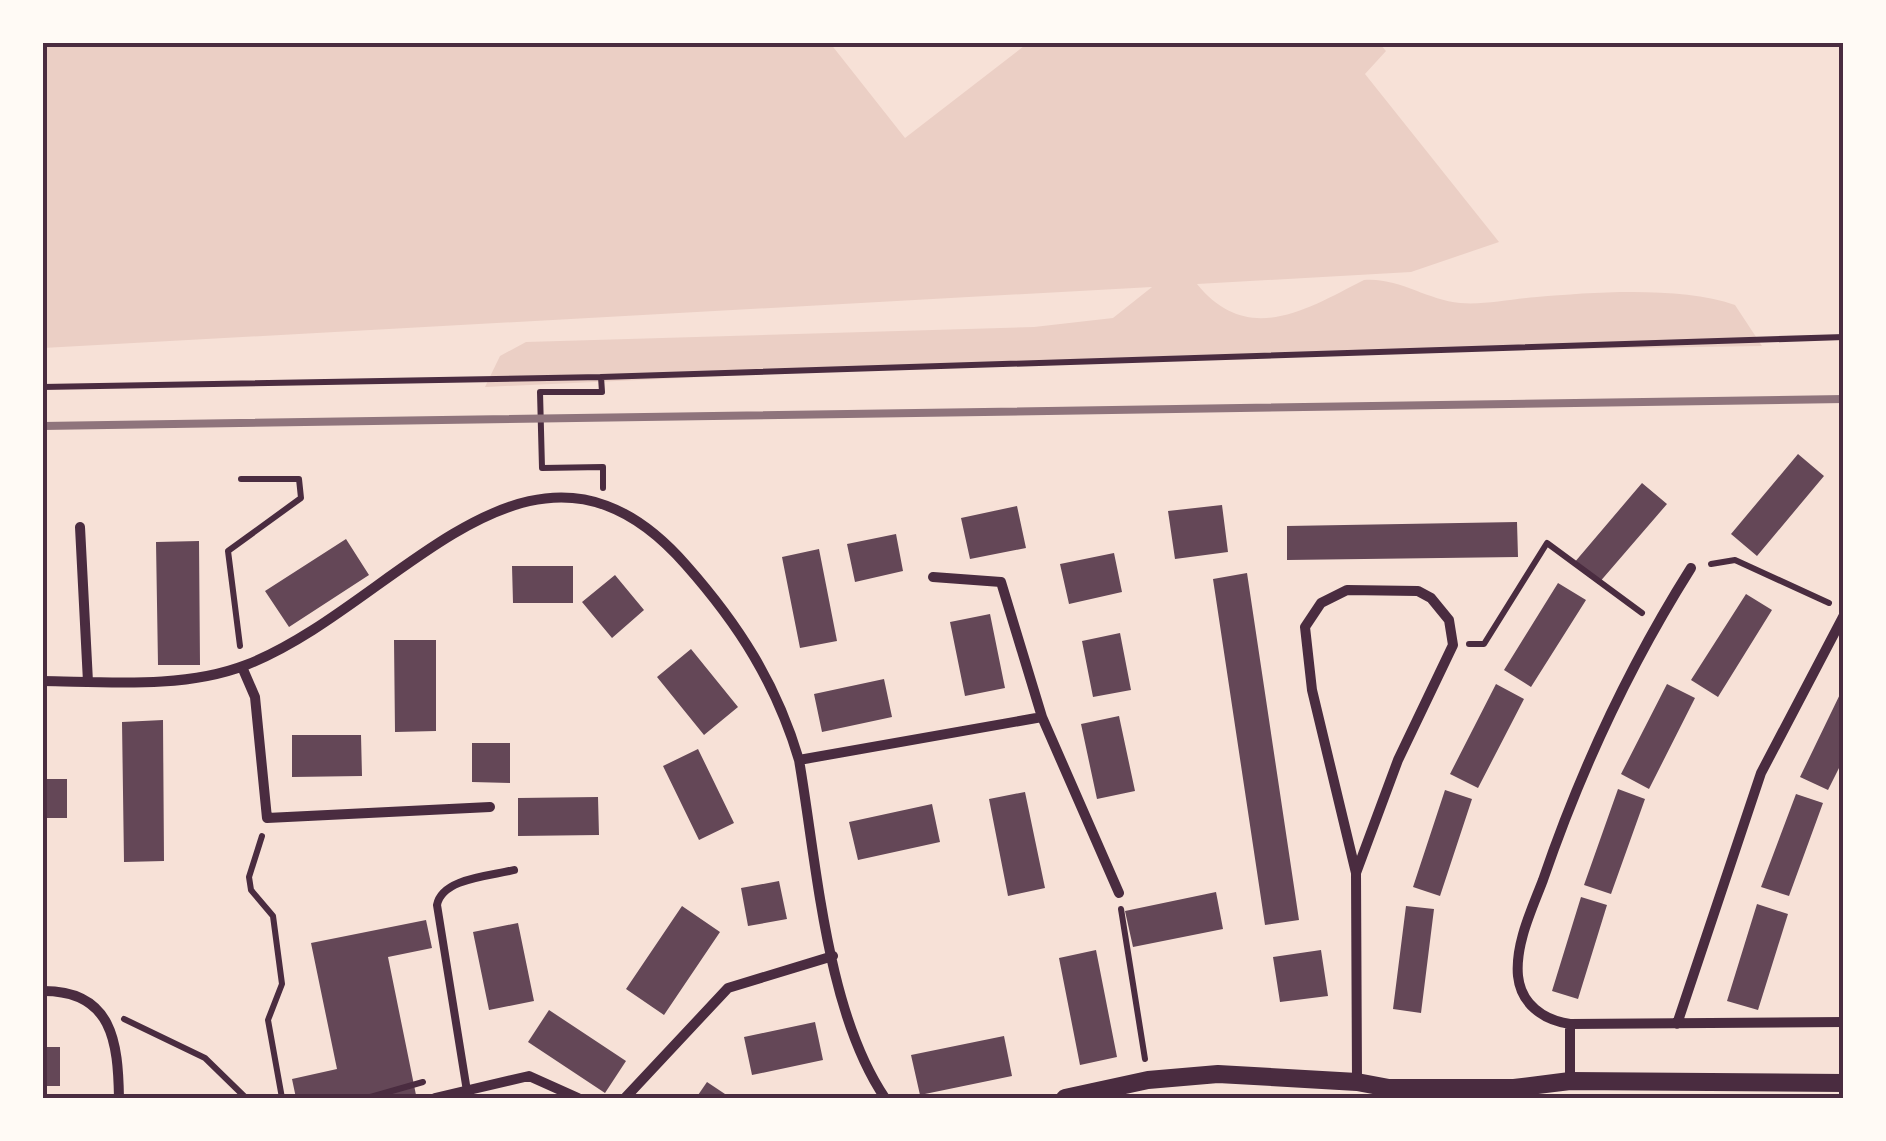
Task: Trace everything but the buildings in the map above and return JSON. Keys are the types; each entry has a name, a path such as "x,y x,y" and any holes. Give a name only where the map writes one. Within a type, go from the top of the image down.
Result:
{"street":[{"path":"42,681 196,677 242,666 292,642 502,507 553,494 582,498 640,520 709,591 760,662 800,760 833,956 859,1050 885,1098"},
{"path":"80,527 88,682"},
{"path":"1690,568 1604,721 1523,936 1518,979 1532,1008 1555,1022 1570,1024 1844,1022"},
{"path":"932,577 1001,582 1042,716 1119,893"},
{"path":"1356,873 1398,760 1453,645 1454,633 1441,608 1418,592 1404,589 1348,590 1332,596 1311,614 1305,627 1312,690 1356,873 1357,1082"},
{"path":"1677,1024 1761,773 1844,612"},
{"path":"242,666 255,697 267,818 490,807"},
{"path":"800,760 1042,716"},
{"path":"626,1098 728,988 833,956"},
{"path":"42,991 81,997 99,1012 117,1044 119,1098"},
{"path":"1570,1024 1570,1081"},
{"path":"1065,1098 1148,1080 1218,1074 1357,1082 1389,1093 1514,1088 1570,1081 1844,1083"},
{"path":"433,1098 529,1076 578,1098"}],"lane":[{"path":"468,1091 436,912 438,896 452,886 514,870"}],"path":[{"path":"42,388 601,377 1844,337"},
{"path":"601,377 602,392 540,392 542,468 602,467"},
{"path":"241,479 298,479 301,498 228,551 242,666"},
{"path":"1453,645 1484,644 1547,542 1656,624"},
{"path":"1690,568 1734,560 1844,612"},
{"path":"267,818 249,876 250,890 273,916 282,984 268,1020 282,1098"},
{"path":"1119,893 1148,1080"},
{"path":"99,1012 120,1016 205,1058 246,1098"},
{"path":"366,1098 426,1081 433,1098"}],"shaded area":[{"path":"43,42 830,43 905,138 1028,43 1379,43 1386,51 1365,74 1499,242 1411,272 1197,284 1216,303 1237,314 1257,318 1278,316 1300,311 1364,280 1389,282 1460,303 1584,293 1664,293 1735,305 1762,346 1191,355 485,387 500,356 526,342 1034,327 1113,318 1152,287 43,348"}],"railway":[{"path":"42,426 1844,399"}]}
